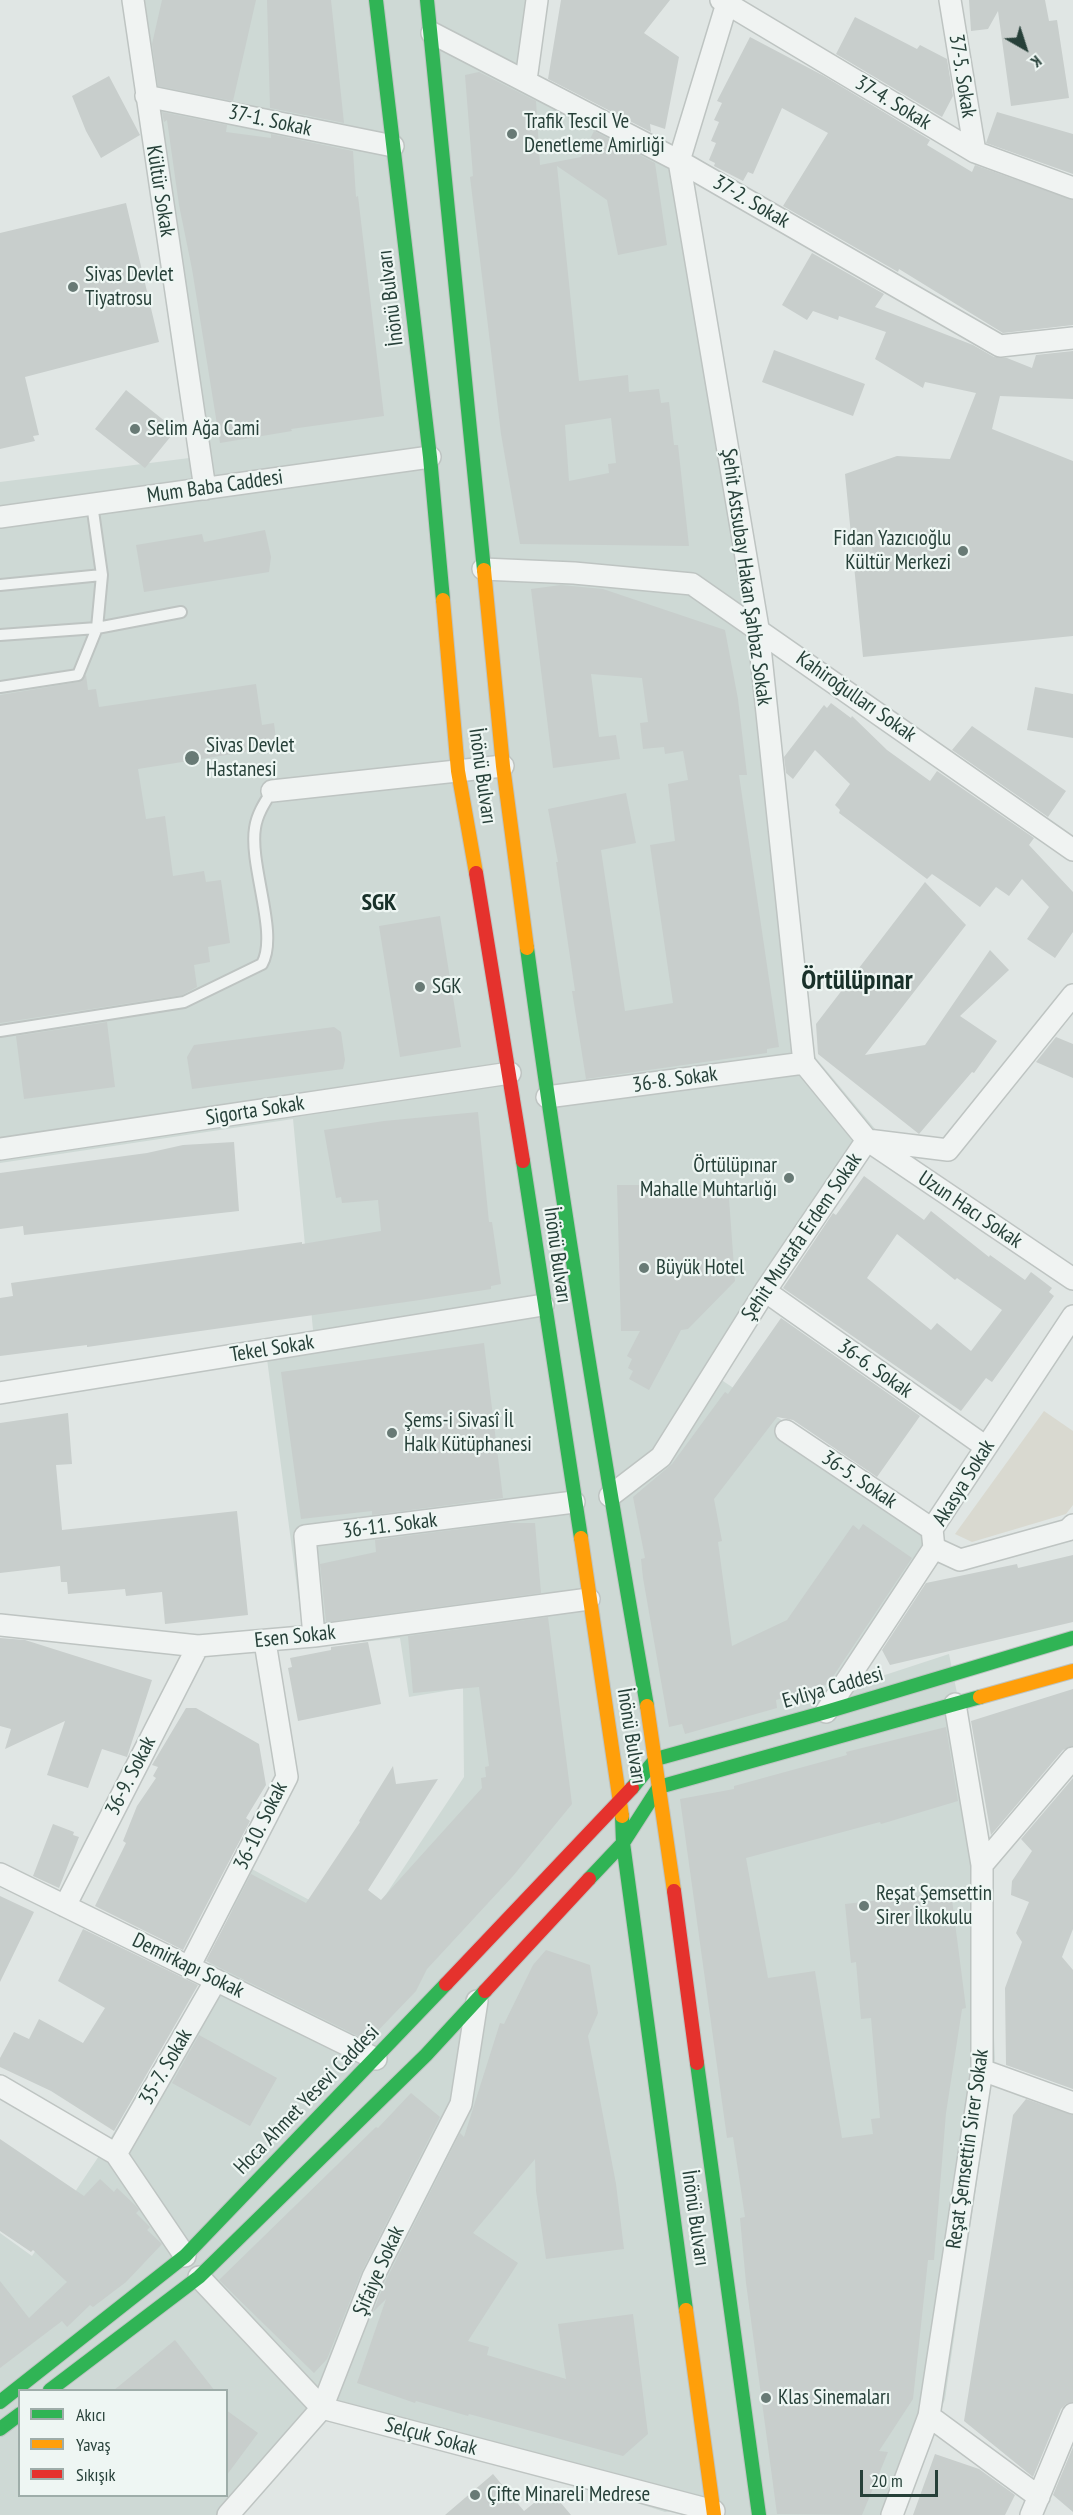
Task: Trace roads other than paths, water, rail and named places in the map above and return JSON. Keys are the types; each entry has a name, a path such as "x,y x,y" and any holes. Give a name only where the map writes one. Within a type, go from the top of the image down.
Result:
{"main road":[{"name":"İnönü Bulvarı","path":"376,0 430,457 458,771 510,1073 543,1305 621,1802 623,1843 714,2513"},
{"name":"İnönü Bulvarı","path":"427,0 503,766 547,1097 610,1496 656,1759 759,2515"},
{"name":"Evliya Caddesi","path":"656,1759 825,1712 1073,1638"},
{"path":"53,2389 199,2277 426,2055 623,1843 659,1787 1073,1671"},
{"path":"621,1802 656,1759"},
{"name":"Hoca Ahmet Yesevi Caddesi","path":"0,2402 184,2256 621,1802"},
{"path":"0,2429 18,2416"}],"street":[{"name":"Kültür Sokak","path":"133,0 205,489"},
{"path":"526,80 537,0"},
{"name":"37-5. Sokak","path":"950,0 975,152"},
{"name":"37-4. Sokak","path":"725,1 975,152 1073,189"},
{"name":"Şehit Astsubay Hakan Şahbaz Sokak","path":"725,1 679,161 758,628 804,1063"},
{"name":"37-2. Sokak","path":"432,33 679,161 1000,346 1073,338"},
{"name":"37-1. Sokak","path":"146,96 393,146"},
{"name":"Mum Baba Caddesi","path":"0,517 430,457"},
{"name":"Kahiroğulları Sokak","path":"483,569 574,573 692,584 1073,850"},
{"path":"272,791 503,766"},
{"name":"Şehit Mustafa Erdem Sokak","path":"610,1496 661,1457 765,1291 867,1140 948,1150 1073,995"},
{"path":"804,1063 867,1140"},
{"name":"36-8. Sokak","path":"547,1097 804,1063"},
{"name":"Sigorta Sokak","path":"0,1149 510,1073"},
{"name":"Uzun Hacı Sokak","path":"867,1140 1073,1279"},
{"name":"36-6. Sokak","path":"765,1291 986,1447"},
{"name":"Tekel Sokak","path":"0,1393 543,1305"},
{"name":"Akasya Sokak","path":"825,1712 933,1538 986,1447 1073,1316"},
{"name":"36-5. Sokak","path":"786,1431 960,1560 1068,1530 1073,1525"},
{"name":"36-11. Sokak","path":"314,1636 305,1536 574,1502"},
{"name":"Esen Sokak","path":"0,1625 198,1646 265,1642 589,1599"},
{"name":"36-10. Sokak","path":"190,1965 287,1778 265,1642"},
{"name":"36-9. Sokak","path":"64,1906 198,1646"},
{"name":"Reşat Şemsettin Sirer Sokak","path":"892,2515 929,2416 982,2070 982,1865 955,1704"},
{"path":"982,1865 1073,1758"},
{"name":"Demirkapı Sokak","path":"0,1874 190,1965 376,2059"},
{"name":"35-7. Sokak","path":"116,2154 216,1980"},
{"name":"Şifaiye Sokak","path":"228,2515 322,2408 373,2277 461,2104 477,2001"},
{"path":"982,2070 1073,2103"},
{"path":"0,2086 116,2154 184,2256"},
{"path":"199,2277 322,2408"},
{"name":"Selçuk Sokak","path":"322,2408 714,2513"},
{"path":"929,2416 1035,2506 1073,2414"}],"lane":[{"path":"0,687 78,675 97,628 102,574 92,504"},
{"path":"0,585 102,574"},
{"path":"0,635 97,628 182,612"},
{"path":"0,1031 184,1002 262,964 269,948 253,844 255,825 261,807 272,791"}],"place":[{"name":"Trafik Tescil Ve Denetleme Amirliği","path":"512,134"},
{"name":"Sivas Devlet Tiyatrosu","path":"73,287"},
{"name":"Selim Ağa Cami","path":"135,429"},
{"name":"Fidan Yazıcıoğlu Kültür Merkezi","path":"963,551"},
{"name":"Sivas Devlet Hastanesi","path":"192,758"},
{"name":"SGK","path":"420,987"},
{"name":"Örtülüpınar Mahalle Muhtarlığı","path":"789,1178"},
{"name":"Büyük Hotel","path":"644,1268"},
{"name":"Şems-i Sivasî İl Halk Kütüphanesi","path":"392,1433"},
{"name":"Reşat Şemsettin Sirer İlkokulu","path":"864,1906"},
{"name":"Klas Sinemaları","path":"766,2398"},
{"name":"Çifte Minareli Medrese","path":"475,2495"}],"district":[{"name":"SGK","path":"379,903"},
{"name":"Örtülüpınar","path":"857,981"}]}
